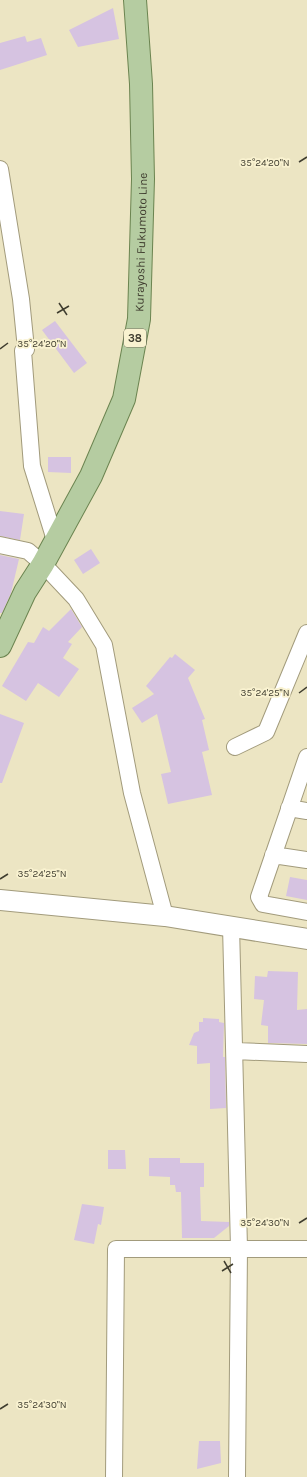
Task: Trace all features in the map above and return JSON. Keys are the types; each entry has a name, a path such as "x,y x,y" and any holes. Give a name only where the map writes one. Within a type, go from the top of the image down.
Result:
{"main road":[{"name":"Kurayoshi Fukumoto Line","path":"0,646 25,592 91,476 124,399 139,319 144,179 141,84 135,0"}],"street":[{"path":"0,169 23,320 26,349 23,351 32,466 55,540"},
{"path":"0,545 28,551 42,564 76,599 104,645 132,793 165,916"},
{"path":"235,747 266,732 307,633"},
{"path":"307,758 259,897 263,904 307,912"},
{"path":"290,808 307,810"},
{"path":"273,855 307,860"},
{"path":"0,900 165,916 307,939"},
{"path":"231,926 239,1248 237,1477"},
{"path":"235,1051 307,1054"},
{"path":"114,1477 116,1249 307,1249"}],"building":[{"path":"113,8 119,39 78,47 69,30"},
{"path":"25,36 27,42 41,38 47,55 0,70 0,43"},
{"path":"55,321 87,363 74,373 42,330"},
{"path":"48,457 71,457 71,473 48,472"},
{"path":"0,511 24,514 20,540 0,536"},
{"path":"91,549 100,563 83,574 74,560"},
{"path":"0,555 19,559 11,593 2,613 0,613"},
{"path":"71,609 82,627 68,642 72,644 63,658 79,669 59,697 38,683 26,701 2,686 28,642 34,643 43,627 49,631"},
{"path":"175,654 195,670 188,678 205,719 202,720 209,750 202,752 212,795 168,804 161,774 171,772 157,714 142,723 132,708 154,694 146,686 170,657 172,658"},
{"path":"0,714 24,723 2,783 0,783"},
{"path":"290,877 307,880 307,900 286,896"},
{"path":"268,971 298,972 297,1010 307,1009 307,1044 268,1043 268,1026 261,1025 264,1000 254,999 255,976 267,977"},
{"path":"203,1018 219,1019 219,1022 224,1023 223,1057 225,1057 226,1108 210,1109 210,1063 197,1064 197,1046 189,1045 194,1033 199,1031 199,1022 203,1022"},
{"path":"108,1150 125,1150 126,1169 108,1169"},
{"path":"149,1158 180,1158 180,1163 204,1163 204,1187 200,1187 201,1221 229,1222 229,1226 214,1238 182,1238 181,1192 176,1192 175,1185 170,1185 170,1177 149,1176"},
{"path":"82,1204 104,1207 101,1225 98,1224 94,1244 74,1240"},
{"path":"199,1441 220,1441 221,1463 197,1469"}]}
